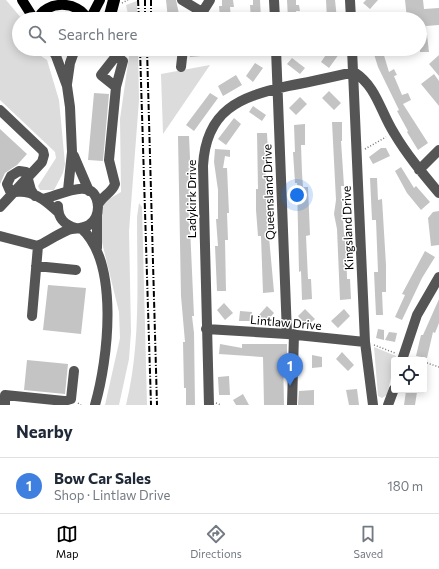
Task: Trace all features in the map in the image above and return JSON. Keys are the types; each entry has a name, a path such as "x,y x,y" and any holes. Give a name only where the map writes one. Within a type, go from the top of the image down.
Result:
{"highway":[{"path":"113,12 118,2"}],"main road":[{"path":"22,0 30,12"},
{"path":"42,12 46,6 53,1 64,0 81,7 84,12"},
{"path":"94,12 100,0"}],"street":[{"path":"182,0 196,12"},
{"path":"202,12 210,0"},
{"path":"274,0 275,12"},
{"path":"350,0 351,12"},
{"path":"56,56 67,86"},
{"path":"51,239 59,214 60,198 66,192 72,152 67,86 70,62 72,56"},
{"path":"181,67 183,56"},
{"name":"Queensland Drive","path":"276,56 291,334 292,405"},
{"name":"Kingsland Drive","path":"353,56 365,342 374,405"},
{"path":"354,72 364,79 371,89 393,133 419,170 439,193"},
{"name":"Ladykirk Drive","path":"209,405 203,166 205,144 214,124 230,106 247,97 354,72"},
{"path":"0,236 38,246 94,221 98,208 105,194 112,190 115,184 109,160 116,87"},
{"path":"354,94 371,89"},
{"path":"0,110 43,151 44,155 42,162 15,193 0,207"},
{"path":"419,170 439,150"},
{"path":"72,152 79,172 98,208 96,226 97,252 108,307 107,343 103,378 95,405"},
{"path":"29,177 29,185 39,198 59,214 69,226 79,228 89,238 97,252"},
{"path":"15,193 25,192 39,198 77,188 91,193 105,194"},
{"path":"32,316 38,246"},
{"path":"36,266 76,270"},
{"path":"403,357 417,315 439,277"},
{"name":"Lintlaw Drive","path":"206,329 291,334 365,342"},
{"path":"5,405 6,395 64,403 71,399 74,370"},
{"path":"388,405 392,393"}],"path":[{"path":"118,2 128,0"},
{"path":"357,154 393,133"},
{"path":"365,342 401,357"},
{"path":"427,363 439,367"}],"shaded area":[{"path":"0,0 6,0 16,12 12,12 12,56 41,56 47,60 59,100 65,164 63,173 54,190 40,190 38,186 56,158 55,152 0,100"},
{"path":"137,1 137,12 128,12 126,5"},
{"path":"129,56 138,56 139,100 129,231 131,332 129,359 119,405 105,405 120,338 119,312 99,230 104,202 121,192 120,119"},
{"path":"210,65 163,134 161,74"},
{"path":"139,203 142,207 147,405 126,405 131,382 136,335 137,217"},
{"path":"374,347 396,356 391,357 391,378 387,395 382,398 378,396"}],"building":[{"path":"166,0 176,0 179,12 167,12"},
{"path":"222,0 233,0 234,7 230,7 230,12 219,12 219,6 222,6"},
{"path":"253,0 260,0 261,12 250,12 250,5 253,5"},
{"path":"287,0 296,0 296,5 299,5 300,11 288,12"},
{"path":"326,0 335,0 336,12 327,12"},
{"path":"366,0 378,0 370,9 363,3"},
{"path":"405,0 423,0 424,9 439,8 439,25 427,26 427,12 406,12"},
{"path":"427,35 429,52 427,52"},
{"path":"439,55 439,76 429,64"},
{"path":"325,56 338,56 329,68 321,62"},
{"path":"375,56 384,56 389,72 394,69 397,75 394,76 402,95 408,93 411,100 403,104 428,143 418,150 407,132 408,131 397,111 399,110 378,67"},
{"path":"292,58 305,68 300,74 287,64"},
{"path":"255,63 263,68 253,82 246,76"},
{"path":"434,74 439,81 439,106 421,84"},
{"path":"236,75 242,85 223,96 218,86"},
{"path":"329,91 341,103 334,110 322,98"},
{"path":"94,93 109,94 103,161 88,160"},
{"path":"210,93 218,98 194,131 186,125"},
{"path":"300,97 307,104 296,115 289,108"},
{"path":"253,106 266,115 262,121 249,112"},
{"path":"234,118 241,124 226,145 218,139"},
{"path":"332,122 342,122 341,141 344,186 341,186 344,235 346,235 347,279 350,279 351,299 340,300 337,229 334,214 336,200"},
{"path":"305,124 305,145 301,145 302,173 303,187 308,187 310,235 306,236 308,279 311,279 312,299 302,300 301,271 299,272 297,183 295,183 293,152 295,152 294,125"},
{"path":"0,129 27,154 17,165 5,173 0,184"},
{"path":"257,133 267,133 268,153 265,153 267,215 274,292 263,293 261,236 258,236 256,210 256,189 258,189"},
{"path":"178,136 189,136 191,181 189,181 191,205 189,205 194,316 192,316 194,333 195,405 186,405 186,388 184,388 183,342 185,342 181,296"},
{"path":"381,148 386,148 390,156 373,164 369,157"},
{"path":"215,149 230,150 230,157 225,156 223,168 227,168 229,213 227,213 228,240 225,240 226,291 217,291 215,246 218,246 216,219 218,219 218,190 214,162"},
{"path":"401,167 414,188 416,186 430,202 421,210 407,193 395,171"},
{"path":"370,178 377,178 378,200 382,199 386,265 386,292 382,292 383,315 376,315 374,272 378,272 376,220 372,220"},
{"path":"439,211 439,245 431,246 428,218 433,212"},
{"path":"425,251 435,257 422,278 402,320 395,317 405,295 402,294"},
{"path":"48,285 86,288 81,334 43,330"},
{"path":"439,299 439,323 435,333 433,332 427,358 416,356 421,335 423,335"},
{"path":"224,303 233,313 225,320 217,310"},
{"path":"267,306 274,313 265,323 258,316"},
{"path":"305,309 315,319 307,326 298,316"},
{"path":"344,309 350,316 338,328 331,321"},
{"path":"240,311 252,312 251,321 239,321"},
{"path":"378,329 384,330 384,340 376,338"},
{"path":"389,332 397,333 395,342 385,340"},
{"path":"220,344 242,348 242,344 287,344 287,356 283,356 284,405 264,405 263,357 219,354"},
{"path":"342,352 354,365 348,371 336,359"},
{"path":"312,355 322,357 322,367 312,368"},
{"path":"27,360 68,364 65,394 24,390"},
{"path":"229,376 230,395 219,395 218,377"},
{"path":"357,389 359,405 349,405 346,390"},
{"path":"314,390 314,405 298,405 299,391"},
{"path":"406,393 417,393 415,405 404,405"},
{"path":"243,394 249,405 236,405 233,400"}],"railway":[{"path":"138,0 139,12"},
{"path":"145,0 145,12"},
{"path":"151,0 151,12"},
{"path":"140,56 151,405"},
{"path":"147,56 157,405"}],"place":[{"name":"Bow Car Sales","path":"290,386"}]}
